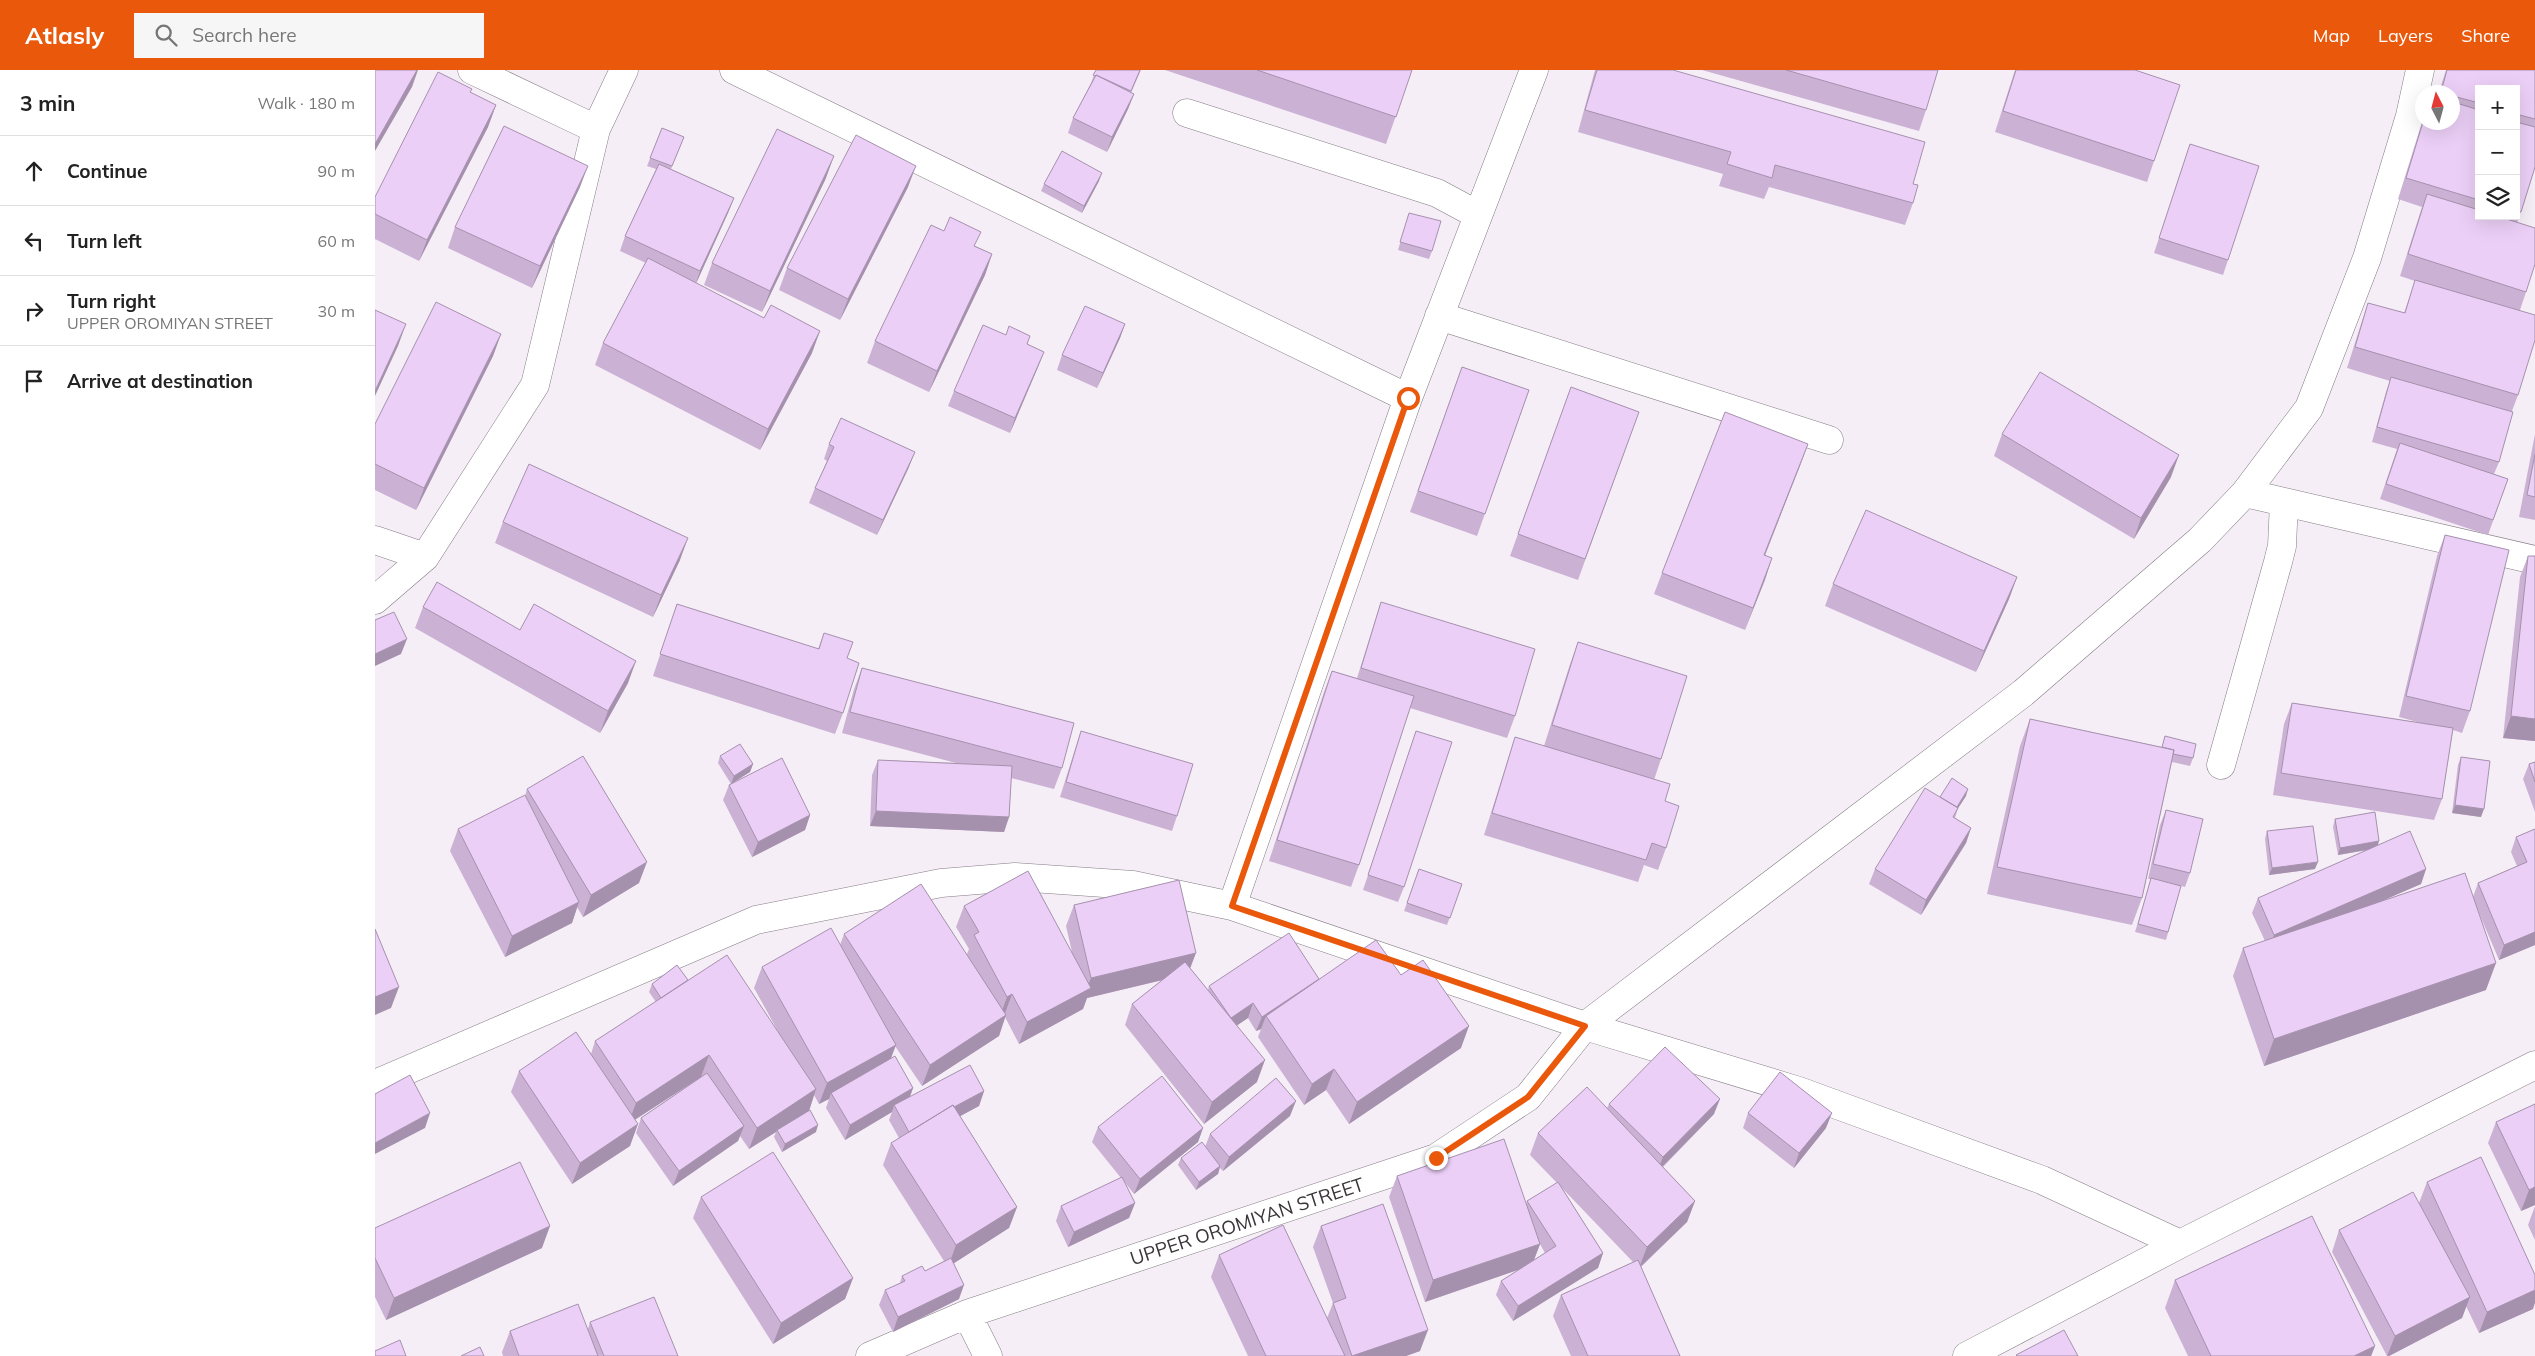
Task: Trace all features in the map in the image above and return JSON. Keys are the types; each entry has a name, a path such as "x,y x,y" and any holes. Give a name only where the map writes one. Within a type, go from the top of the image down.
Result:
{"street":[{"path":"472,70 596,129"},
{"path":"375,600 425,557 535,384 596,129 624,70"},
{"path":"734,70 1408,398"},
{"path":"1232,906 1408,398 1534,70"},
{"name":"UPPER OROMIYAN STREET","path":"870,1356 967,1314 1436,1158 1528,1097 1585,1026 2023,693 2200,540 2245,493 2309,408 2367,258 2410,116 2420,70"},
{"path":"1187,113 1437,193 1478,215"},
{"path":"1439,316 1829,440"},
{"path":"2245,493 2535,560"},
{"path":"2221,765 2278,562 2282,539 2284,502"},
{"path":"375,540 425,557"},
{"path":"375,1084 756,920 941,883 1015,877 1133,885 1232,906 1585,1026 1809,1095 2042,1180 2180,1244"},
{"path":"1967,1356 2180,1244 2535,1065"},
{"path":"967,1314 987,1356"}],"building":[{"path":"375,70 417,70 375,144"},
{"path":"1096,70 1140,70 1131,91 1093,75"},
{"path":"1257,70 1412,70 1396,117"},
{"path":"1597,70 1673,70 1925,142 1913,184 1918,185 1913,203 1775,165 1772,178 1727,164 1731,152 1585,110"},
{"path":"1786,70 1938,70 1926,110"},
{"path":"2016,70 2135,70 2180,85 2154,161 2003,111"},
{"path":"2447,70 2535,70 2535,119 2520,115 2520,85 2475,85 2475,102 2460,98 2460,85 2443,85"},
{"path":"438,72 472,89 470,92 496,105 427,240 375,214 375,197"},
{"path":"1096,75 1134,94 1112,137 1073,118"},
{"path":"2460,104 2475,109 2475,199 2406,178 2421,130 2460,130"},
{"path":"2520,123 2535,127 2535,167 2521,212"},
{"path":"504,126 588,166 540,266 455,227"},
{"path":"662,128 684,137 672,166 650,158"},
{"path":"777,129 834,156 770,291 712,263"},
{"path":"856,135 916,166 848,299 787,268"},
{"path":"2190,144 2259,166 2228,260 2159,238"},
{"path":"1062,151 1102,173 1084,206 1044,184"},
{"path":"659,164 734,198 700,271 625,236"},
{"path":"2427,194 2475,209 2475,220 2510,220 2535,228 2535,264 2526,292 2408,254"},
{"path":"1409,213 1441,221 1432,251 1400,242"},
{"path":"950,217 981,232 974,246 992,254 937,371 875,341 931,225 944,231"},
{"path":"648,258 764,318 771,305 820,331 768,429 603,343"},
{"path":"2415,280 2535,315 2535,340 2518,395 2355,347 2368,303 2405,313"},
{"path":"436,302 501,334 424,488 375,464 375,424"},
{"path":"1085,306 1125,324 1103,373 1062,355"},
{"path":"375,310 406,324 375,391"},
{"path":"983,325 1006,335 1009,326 1030,336 1027,344 1044,352 1015,418 954,391"},
{"path":"1462,367 1529,390 1485,514 1418,491"},
{"path":"2040,372 2179,455 2141,518 2002,434"},
{"path":"2391,377 2513,412 2499,462 2377,427"},
{"path":"1571,387 1639,412 1585,559 1518,534"},
{"path":"1725,412 1808,444 1764,555 1772,558 1753,608 1662,573"},
{"path":"841,418 915,452 883,520 815,488 834,447 829,444"},
{"path":"2400,443 2508,479 2493,520 2386,484"},
{"path":"2535,454 2535,497 2527,495"},
{"path":"529,464 688,538 661,595 503,522"},
{"path":"1866,510 2017,577 1984,651 1833,584"},
{"path":"2445,535 2509,550 2470,711 2406,696"},
{"path":"2528,556 2535,556 2535,719 2511,716"},
{"path":"437,582 520,630 534,604 636,661 608,711 423,607"},
{"path":"1381,602 1535,649 1515,716 1361,668"},
{"path":"677,604 819,649 824,633 853,642 847,658 859,663 843,713 660,654"},
{"path":"394,612 407,639 375,654 375,620"},
{"path":"1578,642 1687,676 1661,759 1552,725"},
{"path":"862,668 1074,723 1062,768 850,712"},
{"path":"1332,671 1414,696 1359,865 1277,840"},
{"path":"2292,703 2453,728 2442,799 2281,773"},
{"path":"2030,719 2174,750 2142,898 1997,867"},
{"path":"1081,731 1193,764 1177,816 1066,782"},
{"path":"1416,731 1452,742 1404,887 1368,875"},
{"path":"2165,736 2196,744 2193,758 2173,754 2174,750 2162,747"},
{"path":"1515,737 1670,784 1665,801 1679,806 1666,848 1652,843 1646,860 1492,813"},
{"path":"740,744 753,764 734,776 720,756"},
{"path":"583,756 647,862 591,895 527,789"},
{"path":"2461,757 2490,761 2484,809 2455,805"},
{"path":"782,758 810,815 758,842 729,785"},
{"path":"878,760 1012,766 1009,817 876,811"},
{"path":"2535,762 2535,782 2529,764"},
{"path":"1952,778 1968,789 1957,807 1940,797"},
{"path":"1925,788 1958,808 1953,817 1971,828 1926,900 1875,869"},
{"path":"525,795 579,902 512,936 458,829"},
{"path":"2166,810 2203,819 2190,873 2153,864"},
{"path":"2375,812 2379,841 2340,848 2335,819"},
{"path":"2313,826 2318,862 2272,868 2267,831"},
{"path":"2535,829 2535,932 2504,945 2478,883 2527,862 2516,837"},
{"path":"2410,831 2426,869 2274,935 2258,898"},
{"path":"1419,869 1462,884 1450,918 1407,903"},
{"path":"1028,871 1091,988 1027,1022 1012,994 1007,997 974,935 979,932 964,906"},
{"path":"2465,873 2496,963 2274,1039 2243,948"},
{"path":"2151,878 2181,886 2168,932 2138,924"},
{"path":"1179,880 1196,953 1091,978 1074,905"},
{"path":"921,884 1006,1015 930,1065 844,934"},
{"path":"831,928 896,1045 827,1083 762,967"},
{"path":"375,929 399,987 375,997"},
{"path":"1289,933 1319,979 1262,1017 1253,1003 1231,1018 1209,986"},
{"path":"1376,940 1401,975 1423,960 1469,1026 1357,1102 1334,1069 1312,1084 1266,1016"},
{"path":"727,955 816,1089 757,1128 709,1055 636,1103 595,1041"},
{"path":"1185,962 1265,1060 1212,1102 1132,1004"},
{"path":"677,965 688,980 661,998 652,984"},
{"path":"576,1032 638,1124 580,1163 519,1071"},
{"path":"1665,1047 1720,1099 1663,1157 1609,1104"},
{"path":"895,1056 913,1088 850,1125 831,1093"},
{"path":"970,1065 984,1091 954,1107 953,1105 909,1132 894,1105"},
{"path":"1780,1072 1832,1113 1799,1153 1748,1113"},
{"path":"707,1073 744,1126 679,1171 641,1118"},
{"path":"410,1075 430,1113 375,1143 375,1094"},
{"path":"1162,1076 1203,1128 1140,1179 1098,1127"},
{"path":"1276,1078 1296,1101 1229,1157 1210,1134"},
{"path":"1587,1087 1695,1201 1647,1247 1538,1133"},
{"path":"2535,1104 2535,1187 2529,1190 2496,1122"},
{"path":"953,1105 1017,1207 956,1245 891,1143"},
{"path":"810,1110 818,1125 785,1144 777,1130"},
{"path":"1504,1139 1540,1244 1433,1280 1397,1176"},
{"path":"1202,1142 1220,1166 1199,1182 1181,1158"},
{"path":"773,1152 853,1278 781,1323 701,1197"},
{"path":"2481,1157 2535,1275 2535,1290 2487,1312 2427,1182"},
{"path":"520,1162 550,1226 394,1298 375,1258 375,1228"},
{"path":"1122,1177 1135,1203 1074,1232 1061,1206"},
{"path":"1558,1182 1603,1253 1518,1306 1501,1281 1556,1246 1527,1201"},
{"path":"2413,1192 2470,1297 2395,1336 2339,1230"},
{"path":"1383,1204 1428,1330 1352,1356 1333,1303 1346,1298 1321,1226"},
{"path":"2312,1216 2375,1346 2354,1356 2211,1356 2175,1280"},
{"path":"1283,1225 1345,1356 1266,1356 1219,1255"},
{"path":"951,1258 964,1285 898,1317 885,1290 905,1281 902,1276 922,1266 925,1271"},
{"path":"1638,1260 1680,1356 1588,1356 1561,1295"},
{"path":"654,1297 678,1356 604,1356 590,1322"},
{"path":"578,1304 598,1356 519,1356 510,1331"},
{"path":"2064,1330 2078,1356 2016,1355"},
{"path":"400,1340 406,1356 375,1356 375,1351"},
{"path":"480,1347 484,1356 461,1356"}],"route":[{"path":"1408,398 1232,906 1585,1026 1528,1097 1436,1158"}]}
